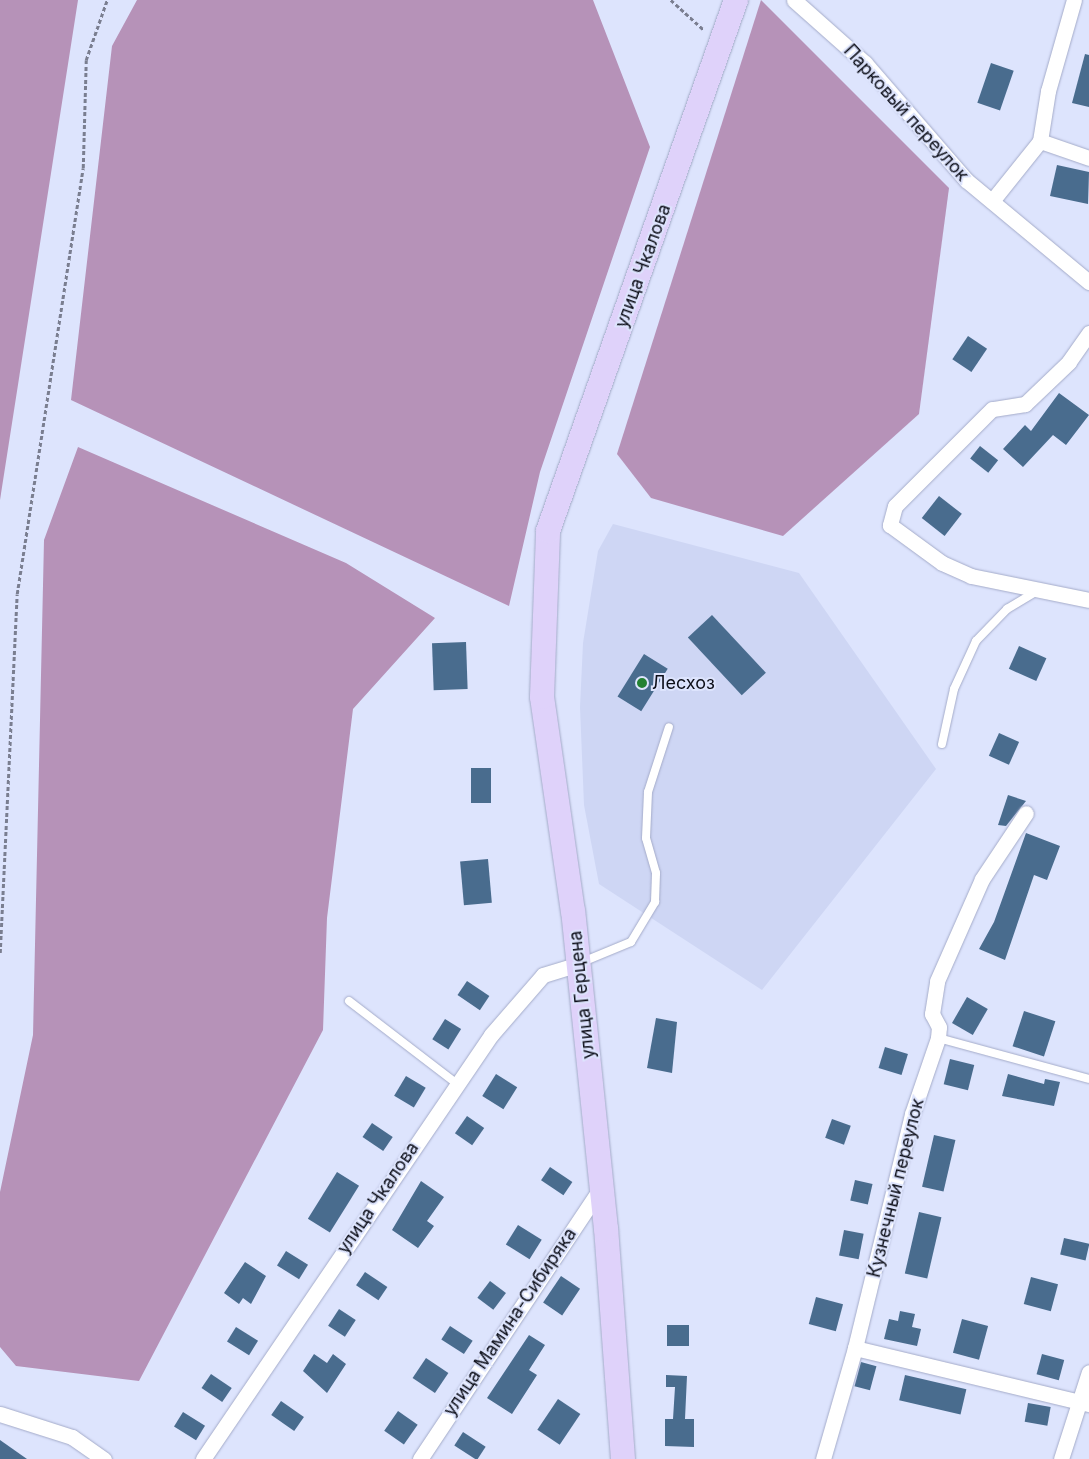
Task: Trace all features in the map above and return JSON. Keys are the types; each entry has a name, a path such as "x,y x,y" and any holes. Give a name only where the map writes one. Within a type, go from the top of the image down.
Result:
{"main road":[{"name":"улица Чкалова","path":"548,531 736,0"},
{"name":"улица Герцена","path":"548,531 542,697 578,964 602,1186 623,1459"}],"street":[{"name":"Парковый переулок","path":"794,0 865,63 931,144 992,201 1089,282"},
{"path":"992,201 1040,141 1048,92 1074,0"},
{"path":"1040,141 1089,158"},
{"path":"1089,333 1069,362 1030,399 992,409 895,506 890,524 942,563 971,576 1089,600"},
{"path":"938,1038 939,1027 932,1014 937,981 982,879 1026,813"},
{"name":"улица Чкалова","path":"202,1459 456,1083 543,975 578,964"},
{"name":"Кузнечный переулок","path":"823,1459 855,1348 912,1114 938,1038"},
{"name":"улица Мамина-Сибиряка","path":"420,1459 602,1186"},
{"path":"855,1348 1085,1403"},
{"path":"1062,1459 1085,1403 1089,1372"},
{"path":"0,1414 72,1437 104,1459"}],"lane":[{"path":"942,744 954,689 976,640 1007,609 1039,590"},
{"path":"578,964 631,942 655,902 656,873 646,838 648,792 669,727"},
{"path":"348,1001 456,1083"},
{"path":"938,1038 1089,1079"}],"path":[{"path":"0,953 18,594 83,168 86,60 107,0"},
{"path":"670,0 720,45"}],"shaded area":[{"path":"0,0 78,0 0,500"},
{"path":"137,0 593,0 650,147 540,472 509,606 71,400 112,46"},
{"path":"761,0 949,188 919,414 783,536 651,498 617,454"},
{"path":"78,447 346,563 435,618 353,709 327,918 323,1030 139,1381 16,1366 0,1347 0,1192 33,1035 44,540"},
{"path":"613,524 799,573 936,769 762,990 599,884 584,805 580,707 583,643 598,551"}],"building":[{"path":"1085,54 1089,55 1089,107 1072,103"},
{"path":"991,63 1014,71 1000,111 977,103"},
{"path":"1057,165 1089,172 1088,204 1050,196"},
{"path":"968,336 987,349 971,372 952,359"},
{"path":"1059,393 1089,415 1066,445 1053,435 1023,467 1003,449 1025,425 1031,431"},
{"path":"980,446 998,460 988,473 970,459"},
{"path":"939,496 962,514 945,536 922,518"},
{"path":"712,615 766,673 742,695 688,638"},
{"path":"466,642 468,689 434,690 432,643"},
{"path":"1019,646 1046,658 1036,681 1009,669"},
{"name":"Лесхоз","path":"644,654 668,669 641,711 618,696"},
{"path":"999,733 1019,742 1009,765 989,756"},
{"path":"471,768 491,768 491,803 471,803"},
{"path":"1008,795 1026,801 1006,826 998,825"},
{"path":"1026,833 1060,846 1047,880 1034,875 1005,960 979,949 994,922"},
{"path":"488,859 492,903 464,905 460,861"},
{"path":"467,981 489,996 480,1010 457,995"},
{"path":"967,997 988,1009 973,1035 952,1023"},
{"path":"1024,1011 1055,1021 1044,1056 1013,1046"},
{"path":"656,1018 677,1022 672,1073 647,1068"},
{"path":"445,1019 461,1029 448,1049 432,1039"},
{"path":"885,1047 908,1054 902,1075 879,1068"},
{"path":"950,1059 974,1065 968,1090 944,1084"},
{"path":"496,1074 517,1087 503,1109 482,1096"},
{"path":"1008,1074 1044,1084 1045,1079 1060,1082 1054,1106 1002,1096"},
{"path":"406,1076 426,1088 414,1108 394,1096"},
{"path":"467,1116 484,1128 472,1145 455,1133"},
{"path":"832,1119 851,1126 844,1145 825,1138"},
{"path":"372,1123 393,1137 383,1151 362,1137"},
{"path":"934,1135 955,1140 944,1192 922,1187"},
{"path":"550,1167 572,1182 563,1195 541,1180"},
{"path":"337,1172 359,1186 330,1232 308,1219"},
{"path":"855,1180 873,1184 868,1205 850,1200"},
{"path":"421,1181 444,1197 427,1221 434,1226 418,1248 392,1230"},
{"path":"919,1212 941,1217 927,1279 905,1273"},
{"path":"518,1225 542,1240 530,1259 506,1245"},
{"path":"844,1230 864,1234 859,1259 839,1256"},
{"path":"1064,1238 1089,1244 1086,1260 1060,1255"},
{"path":"286,1251 308,1265 299,1279 277,1265"},
{"path":"245,1262 266,1276 251,1304 243,1298 239,1304 224,1293"},
{"path":"365,1272 387,1287 378,1300 356,1285"},
{"path":"561,1276 580,1289 562,1315 543,1303"},
{"path":"1031,1277 1058,1284 1051,1311 1024,1304"},
{"path":"490,1281 506,1293 493,1310 477,1298"},
{"path":"816,1297 843,1304 836,1331 809,1324"},
{"path":"339,1309 356,1320 345,1337 328,1326"},
{"path":"900,1311 915,1314 912,1327 921,1329 917,1346 884,1339 889,1319 898,1321"},
{"path":"962,1319 988,1326 979,1360 953,1353"},
{"path":"667,1325 689,1325 689,1346 667,1346"},
{"path":"450,1326 473,1341 464,1354 441,1339"},
{"path":"236,1327 258,1341 249,1355 227,1341"},
{"path":"529,1335 545,1345 529,1370 537,1375 512,1414 487,1398"},
{"path":"314,1354 327,1363 333,1354 346,1364 327,1393 303,1371"},
{"path":"1042,1354 1064,1360 1059,1380 1037,1374"},
{"path":"426,1358 448,1373 435,1393 413,1378"},
{"path":"861,1362 876,1366 870,1390 855,1386"},
{"path":"211,1374 232,1388 222,1402 201,1388"},
{"path":"666,1375 687,1376 685,1419 694,1419 694,1447 665,1446 665,1419 673,1419 675,1387 666,1387"},
{"path":"905,1375 966,1389 961,1415 899,1400"},
{"path":"558,1399 580,1414 560,1445 537,1430"},
{"path":"281,1401 304,1417 294,1431 271,1415"},
{"path":"1028,1403 1051,1407 1047,1426 1025,1422"},
{"path":"398,1411 418,1425 404,1444 384,1431"},
{"path":"183,1412 205,1426 196,1440 174,1426"},
{"path":"463,1432 486,1447 478,1459 475,1459 454,1445"},
{"path":"0,1440 27,1459 0,1459"}],"place":[{"name":"Лесхоз","path":"642,683"}]}
